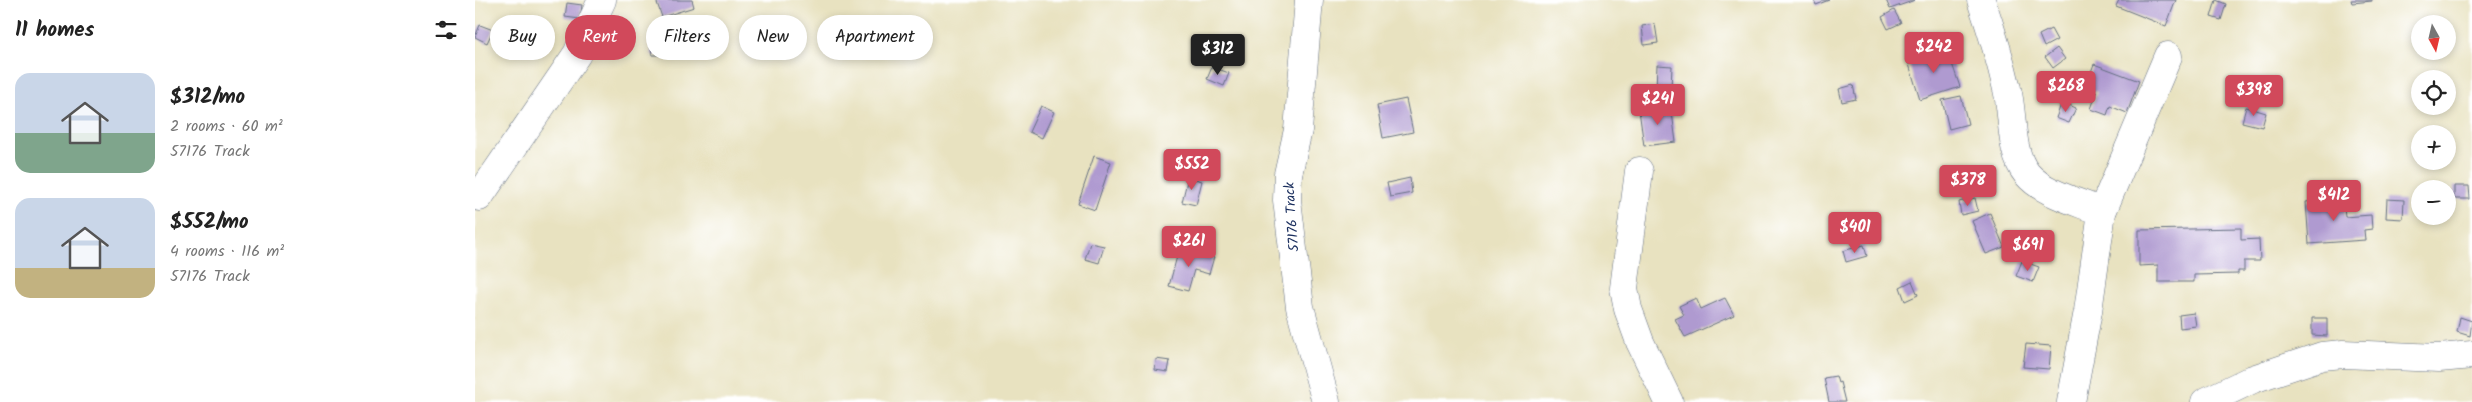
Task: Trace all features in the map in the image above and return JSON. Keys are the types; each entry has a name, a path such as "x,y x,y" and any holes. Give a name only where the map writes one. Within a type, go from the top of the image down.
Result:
{"street":[{"path":"479,197 577,54 602,0"},
{"name":"57176 Track","path":"1309,0 1299,130 1288,174 1287,200 1300,307 1326,402"},
{"path":"1981,0 1995,38 2008,91 2016,154 2026,173 2047,188 2102,212"},
{"path":"2071,402 2102,212 2168,56"},
{"path":"1639,171 1624,288 1628,309 1640,342 1669,402"},
{"path":"2205,402 2253,379 2322,356 2343,354 2439,358 2472,354"}],"building":[{"path":"656,0 692,0 694,7 668,15 661,15"},
{"path":"1814,0 1829,0 1816,5"},
{"path":"1886,0 1915,0 1890,9"},
{"path":"2119,0 2176,0 2166,26 2116,6"},
{"path":"2216,0 2226,4 2221,20 2211,17"},
{"path":"2351,0 2372,0 2372,1 2352,3"},
{"path":"567,3 582,5 581,15 565,15"},
{"path":"1894,10 1901,23 1888,29 1882,17"},
{"path":"1655,24 1658,43 1644,45 1642,26"},
{"path":"480,25 490,29 490,36 487,43 475,37"},
{"path":"2051,29 2057,40 2044,47 2039,35"},
{"path":"2057,48 2065,59 2053,68 2045,57"},
{"path":"1947,49 1960,87 1920,100 1908,61"},
{"path":"2094,64 2139,81 2127,113 2110,106 2107,115 2091,109 2097,92 2085,88"},
{"path":"1657,65 1672,66 1671,89 1656,89"},
{"path":"1212,67 1229,73 1224,86 1207,79"},
{"path":"1853,85 1856,99 1842,102 1839,89"},
{"path":"1961,96 1968,124 1949,129 1942,100"},
{"path":"1406,99 1413,132 1383,138 1377,105"},
{"path":"2062,102 2076,108 2069,123 2056,118"},
{"path":"1671,105 1676,142 1644,146 1639,110"},
{"path":"1041,106 1054,112 1042,138 1029,132"},
{"path":"2246,107 2266,113 2262,127 2242,122"},
{"path":"1094,156 1111,162 1095,210 1078,204"},
{"path":"1188,177 1202,181 1196,205 1182,202"},
{"path":"1410,178 1412,193 1390,197 1387,183"},
{"path":"2456,186 2469,186 2470,199 2456,199"},
{"path":"2343,196 2345,217 2371,215 2372,229 2364,230 2365,240 2309,244 2306,202"},
{"path":"1975,198 1978,211 1961,215 1959,202"},
{"path":"2387,199 2404,200 2403,219 2386,218"},
{"path":"1990,213 2004,247 1986,254 1972,221"},
{"path":"2241,228 2241,240 2259,239 2260,261 2244,261 2244,271 2238,271 2238,274 2194,275 2194,282 2158,282 2158,265 2139,266 2139,230"},
{"path":"1090,243 1104,246 1099,263 1085,259"},
{"path":"1864,245 1867,256 1846,262 1843,251"},
{"path":"1179,249 1214,257 1209,274 1194,270 1188,291 1169,286"},
{"path":"2022,261 2039,267 2033,282 2016,276"},
{"path":"1912,281 1918,295 1905,301 1900,287"},
{"path":"1696,298 1701,309 1725,298 1734,315 1685,337 1675,319 1684,315 1679,306"},
{"path":"2194,313 2196,326 2180,328 2179,315"},
{"path":"2460,317 2472,321 2470,336 2457,332"},
{"path":"2312,318 2327,318 2327,336 2312,335"},
{"path":"2026,344 2051,346 2049,369 2023,367"},
{"path":"1156,359 1170,361 1168,372 1155,370"},
{"path":"1836,376 1838,383 1840,382 1845,402 1829,402 1824,378"}]}
